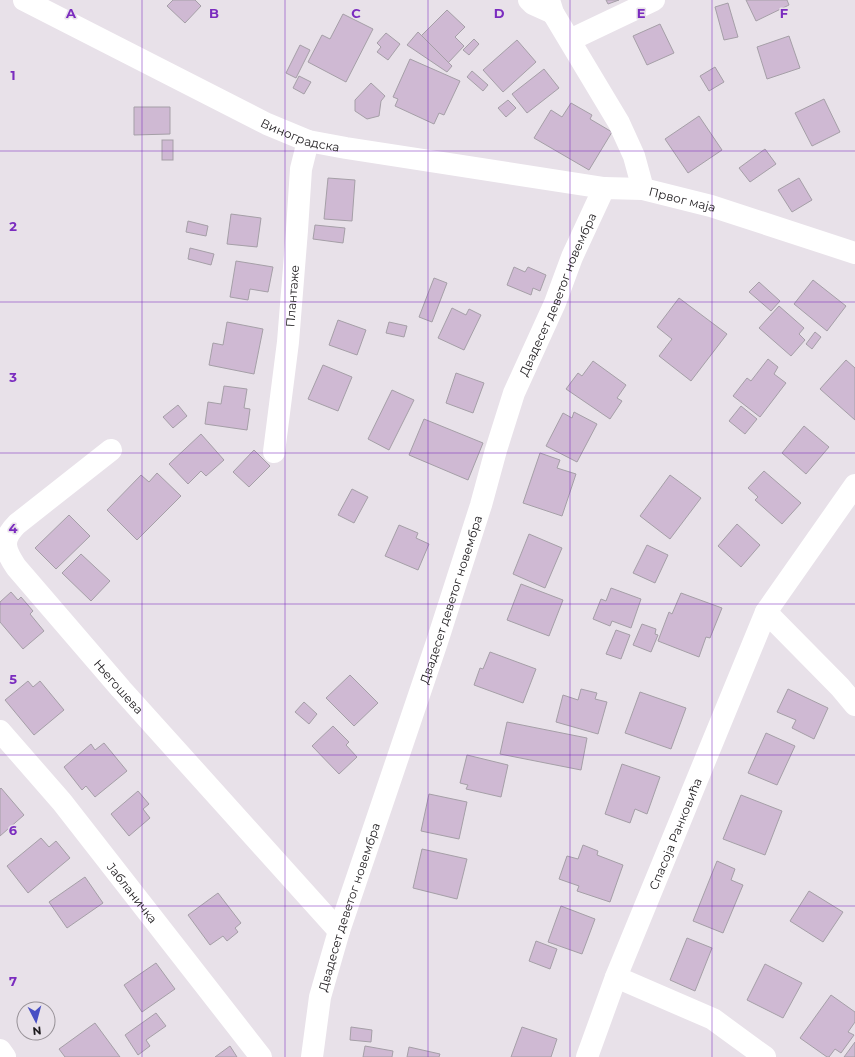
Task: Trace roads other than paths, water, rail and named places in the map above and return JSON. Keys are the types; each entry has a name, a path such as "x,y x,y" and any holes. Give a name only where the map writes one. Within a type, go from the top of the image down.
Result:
{"street":[{"name":"Виноградска","path":"24,0 267,124 308,141 604,188"},
{"path":"529,0 534,4 551,7"},
{"path":"570,40 654,0"},
{"name":"Првог маја","path":"551,7 619,123 634,156 643,189 711,206 855,253"},
{"name":"Плантаже","path":"274,452 288,342 301,169 308,141"},
{"path":"604,188 643,189"},
{"name":"Двадесет деветог новембра","path":"312,1057 320,997 339,930 437,642 481,505 514,392 555,302 572,257 604,188"},
{"name":"Његошева","path":"112,450 9,532 5,541 8,554 16,567 121,689 339,930"},
{"name":"Спасоја Ранковића","path":"587,1057 616,977 766,612 855,485"},
{"path":"766,612 840,687 855,705"},
{"name":"Јабланичка","path":"0,731 62,802 261,1057"},
{"path":"616,977 713,1019 765,1057"},
{"path":"0,1050 6,1057"}]}
